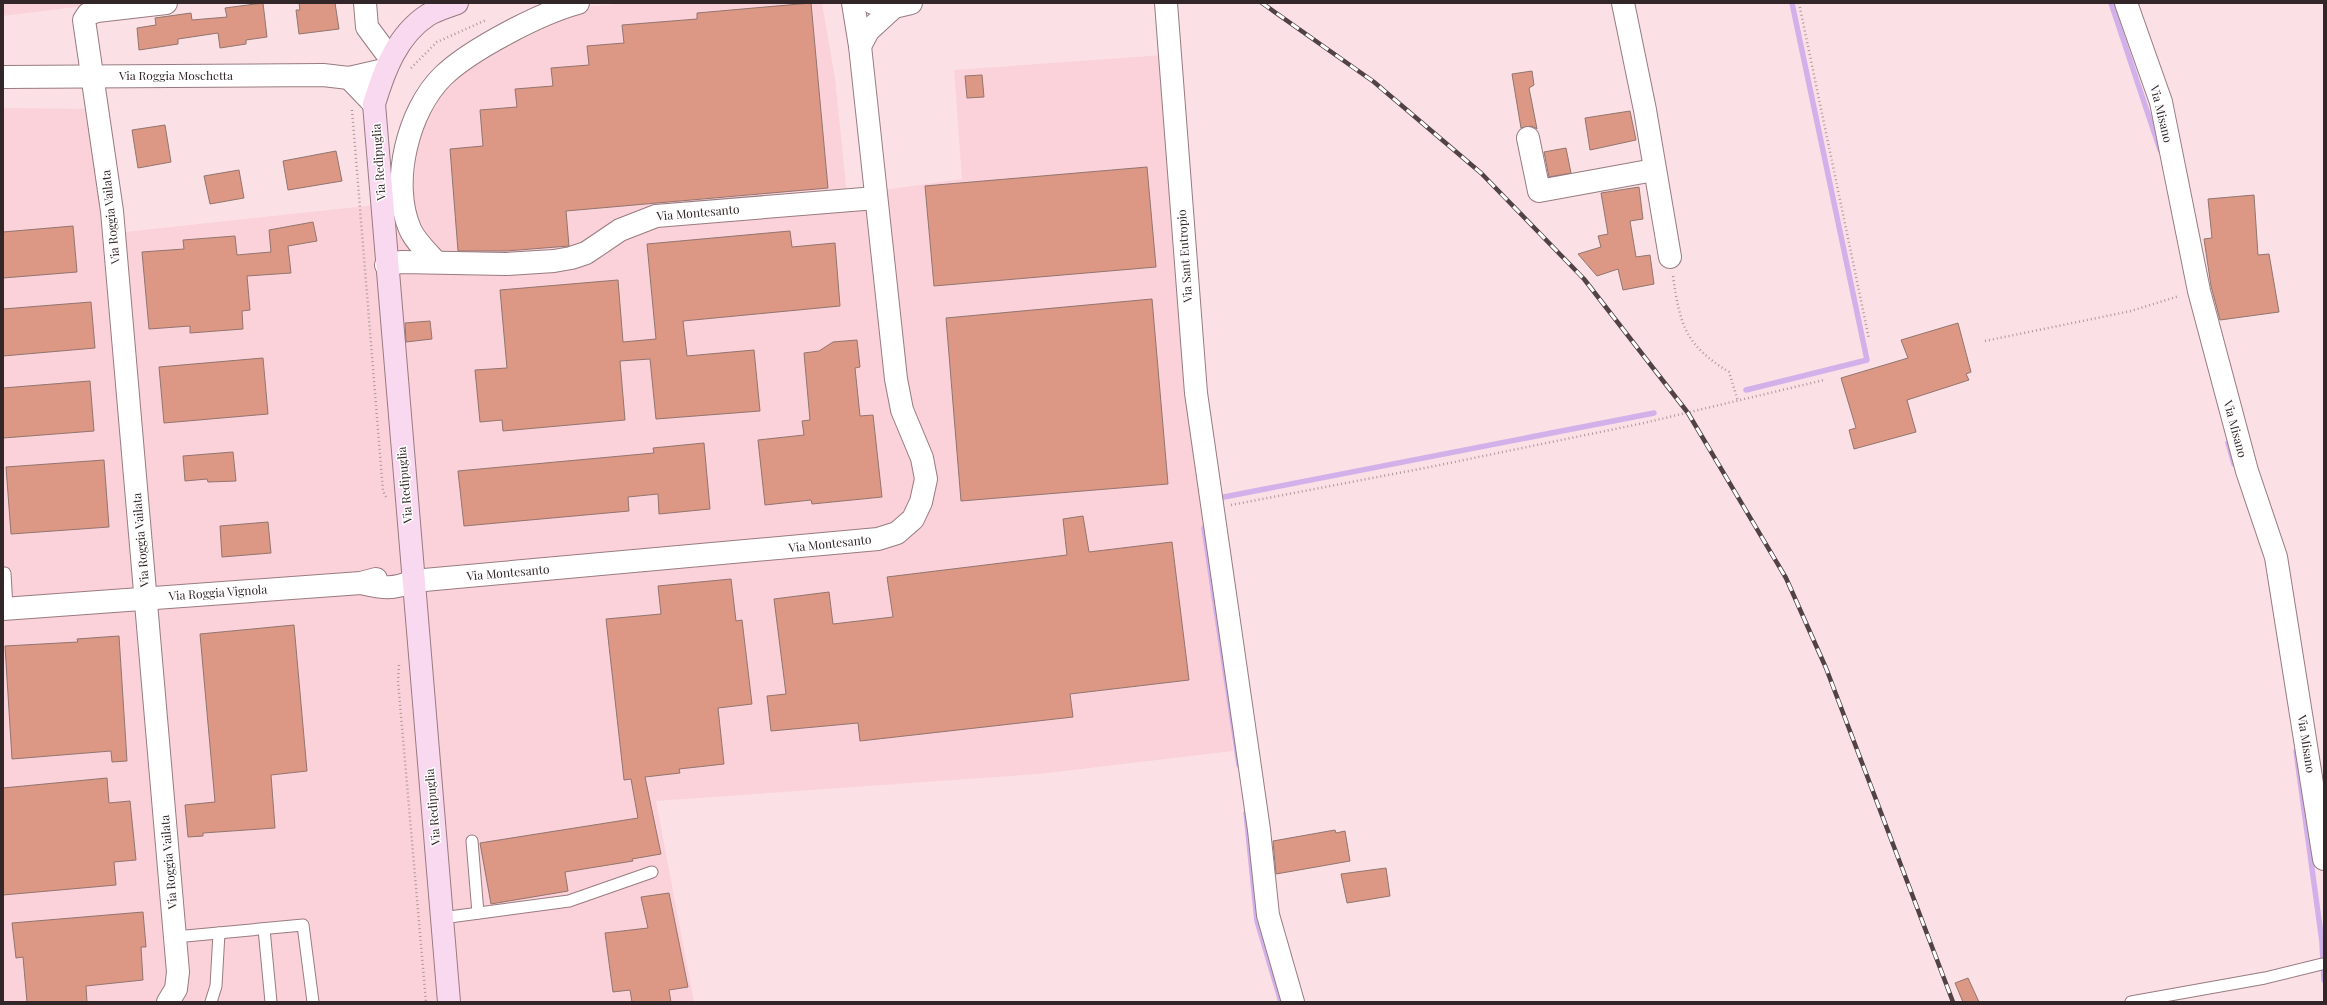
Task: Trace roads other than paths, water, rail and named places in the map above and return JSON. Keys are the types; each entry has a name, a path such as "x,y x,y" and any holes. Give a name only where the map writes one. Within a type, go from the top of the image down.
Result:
{"street":[{"name":"Via Roggia Vailata","path":"166,3 97,11 88,14 84,20 84,28 93,76 112,210 146,598 178,972 176,989 168,1002"},
{"path":"365,3 367,27 387,64"},
{"name":"Via Redipuglia","path":"449,1002 386,265 374,104 387,64 413,27 428,15 456,3"},
{"path":"436,262 410,229 401,195 402,170 406,146 411,128 423,104 442,76 472,53 511,32 567,6 578,3"},
{"name":"Via Montesanto","path":"413,582 878,540 897,533 913,519 921,502 926,479 922,458 902,410 896,379 860,46 853,3"},
{"path":"873,3 903,5"},
{"name":"Via Sant Eutropio","path":"1166,3 1196,393 1211,509 1259,830 1268,915 1293,1002"},
{"path":"1623,3 1645,110 1670,257"},
{"name":"Via Misano","path":"2126,3 2161,102 2199,290 2247,471 2276,557 2324,859"},
{"path":"860,46 868,31 903,5"},
{"name":"Via Roggia Moschetta","path":"3,77 323,75 349,78 387,64"},
{"path":"349,78 374,104"},
{"path":"1528,138 1539,191 1654,170"},
{"name":"Via Montesanto","path":"386,265 401,262 506,264 566,259 586,252 620,230 656,216 876,198"},
{"name":"Via Roggia Vignola","path":"5,609 361,583 382,577 397,576 413,582"}],"lane":[{"path":"5,573 5,609"},
{"path":"472,841 478,913"},
{"path":"442,918 569,901 652,872"},
{"path":"175,936 303,925 313,1002"},
{"path":"264,928 271,1002"},
{"path":"211,1002 216,986 218,933"},
{"path":"2130,1002 2264,978 2322,964"}],"waterway":[{"path":"1746,390 1867,360 1792,3"},
{"path":"2111,3 2160,150"},
{"path":"1224,497 1654,413"},
{"path":"2228,443 2234,464"},
{"path":"1204,528 1239,765"},
{"path":"2296,751 2322,942 2324,980"},
{"path":"1246,813 1257,921 1281,1002"}],"railway":[{"path":"1262,3 1374,82 1481,173 1584,279 1688,413 1786,578 1826,668 1953,1002"}]}
